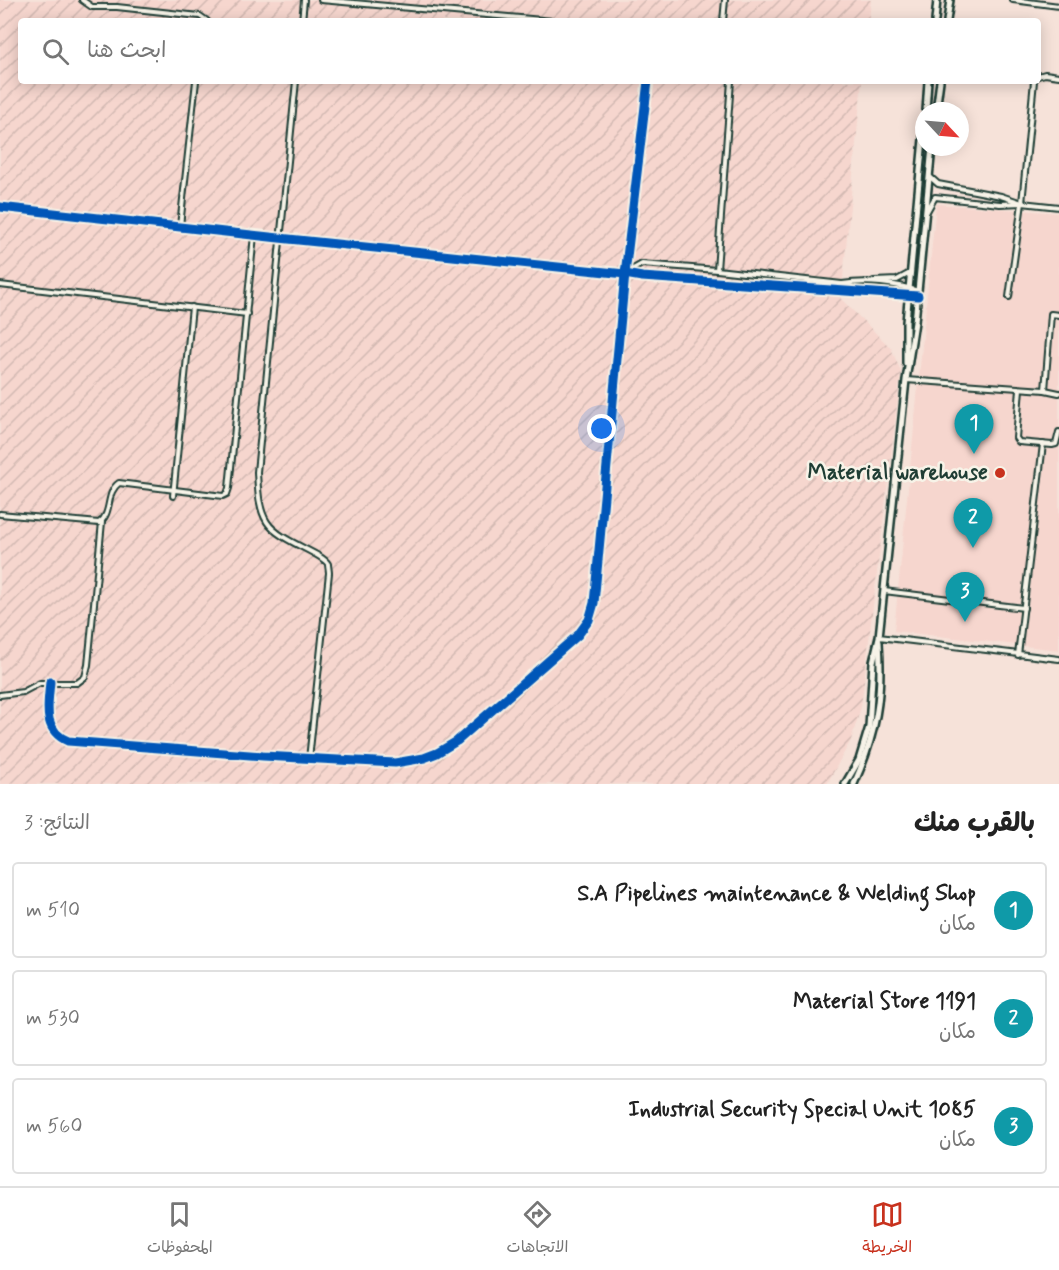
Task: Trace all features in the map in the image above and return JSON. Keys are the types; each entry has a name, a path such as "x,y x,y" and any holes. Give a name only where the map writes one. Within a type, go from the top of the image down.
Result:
{"street":[{"path":"82,0 92,7 117,7 203,18"},
{"path":"302,18 304,0"},
{"path":"321,0 520,18"},
{"path":"723,18 725,0"},
{"path":"934,18 937,0"},
{"path":"947,18 950,0"},
{"path":"1013,0 1059,6"},
{"path":"1041,75 1059,76"},
{"path":"180,226 196,84"},
{"path":"296,84 256,472 261,505 268,524 281,536 323,559 328,566 309,759"},
{"path":"50,682 49,721 54,732 68,741 395,763 437,753 469,731 578,636 585,627 594,603 625,274 648,84"},
{"path":"717,270 731,84"},
{"path":"927,102 928,84"},
{"path":"937,102 940,84"},
{"path":"1009,297 1022,203 1034,84"},
{"path":"906,380 906,322 921,156"},
{"path":"854,784 870,747 875,727 880,671 879,638 931,156"},
{"path":"929,176 938,183 1001,196 1022,203"},
{"path":"925,214 935,197 999,204 1022,203 1059,207"},
{"path":"0,207 654,278 908,296 918,293"},
{"path":"0,695 23,692 40,683 77,683 87,673 102,521 107,515 111,494 116,484 222,495 229,491 254,235"},
{"path":"625,274 642,264 842,284 897,280 910,273"},
{"path":"856,282 909,288 918,293"},
{"path":"0,285 247,314"},
{"path":"173,496 192,307"},
{"path":"1045,390 1051,314 1059,315"},
{"path":"906,380 1045,390 1059,393"},
{"path":"1020,389 1016,438 1019,441 1056,444 1059,432"},
{"path":"1018,655 1043,444"},
{"path":"0,514 93,523 102,521"},
{"path":"884,591 1024,608"},
{"path":"879,638 1059,659"},
{"path":"845,784 859,760 869,727 873,662 879,638"}],"shaded area":[{"path":"0,0 871,0 869,18 18,18 18,84 862,84 841,299 891,348 901,372 861,707 851,740 827,784 0,784"},
{"path":"936,204 1059,213 1059,650 894,631"}],"cycle path":[{"path":"50,682 48,708 50,724 60,736 68,741 263,756 395,763 424,758 457,741 578,635 589,620 594,603 625,274 648,84"},
{"path":"0,207 642,277 918,296"}],"place":[{"name":"S.A Pipelines maintenance & Welding Shop","path":"974,454"},
{"name":"Material warehouse","path":"1000,473"},
{"name":"1191 Material Store","path":"973,548"},
{"name":"1085 Industrial Security Special Unit","path":"965,622"}]}
